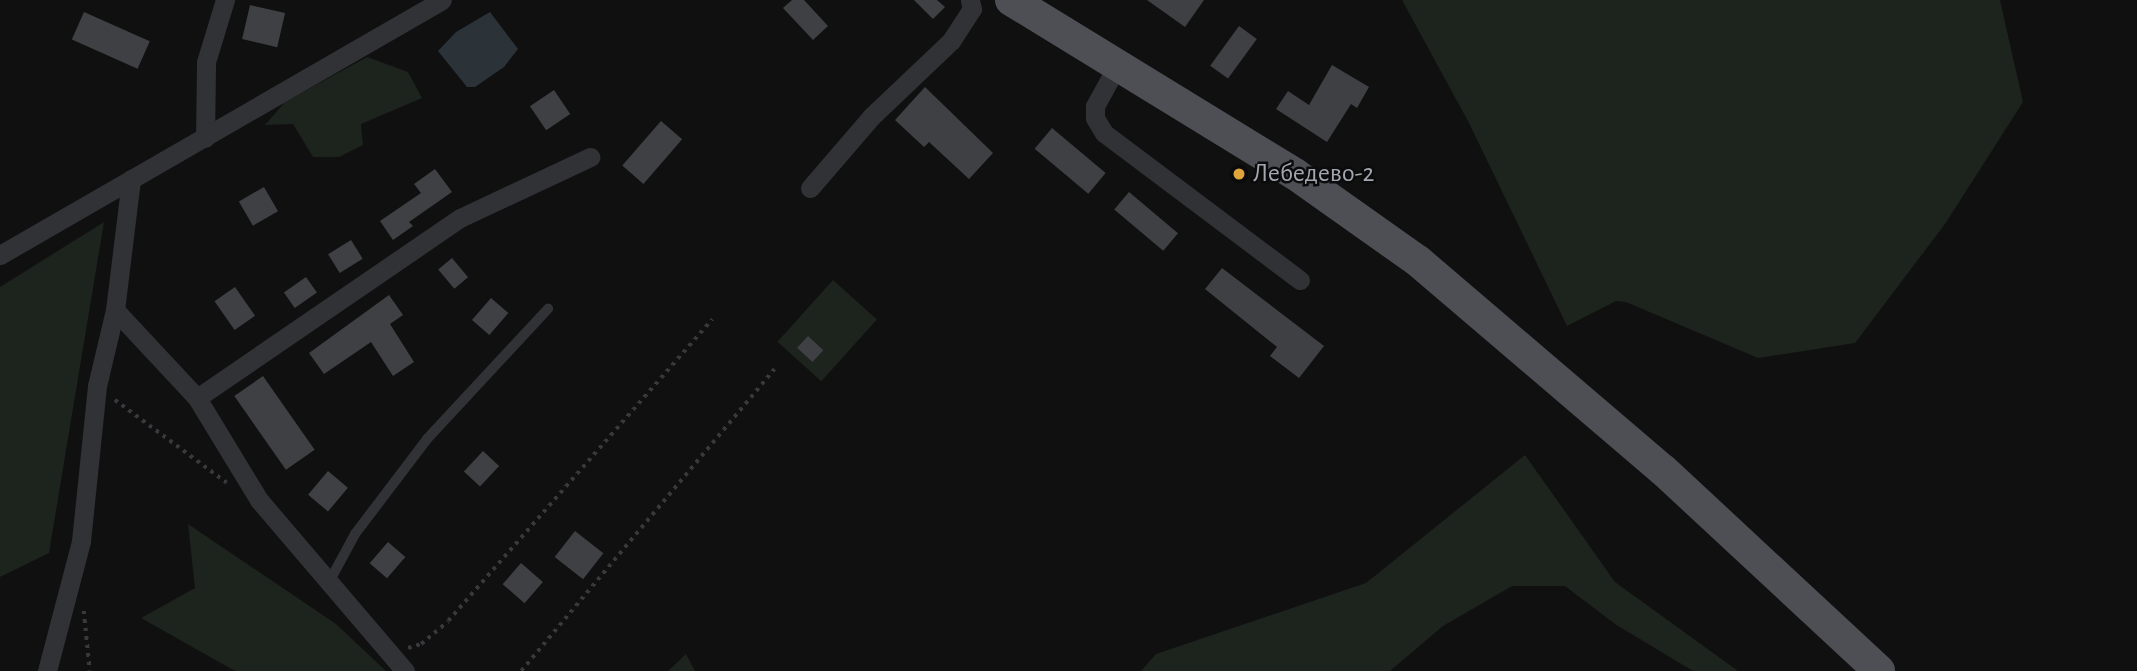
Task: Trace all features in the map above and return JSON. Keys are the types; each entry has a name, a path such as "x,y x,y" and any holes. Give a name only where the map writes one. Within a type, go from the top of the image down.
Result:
{"main road":[{"path":"1012,0 1327,195 1418,261 1663,470 1879,671"}],"street":[{"path":"205,138 206,62 225,0"},
{"path":"0,255 442,0"},
{"path":"810,188 872,116 951,41 972,9 970,0"},
{"path":"1118,64 1095,106 1095,118 1104,133 1300,280"},
{"path":"197,398 460,218 590,157"},
{"path":"47,671 81,541 97,386 115,310 131,179"},
{"path":"115,310 197,398 259,500 328,585 405,671"}],"lane":[{"path":"328,585 355,534 427,439 548,309"}],"path":[{"path":"389,653 421,645 448,621 712,319"},
{"path":"521,671 774,369"},
{"path":"97,386 213,476 259,500"}],"shaded area":[{"path":"1402,0 2000,0 2023,102 1945,224 1855,343 1758,358 1626,302 1616,301 1567,326 1469,123"},
{"path":"490,12 518,49 504,67 475,87 467,87 438,51 456,32"},
{"path":"367,57 408,72 422,98 361,124 363,145 339,157 313,157 293,124 265,125 285,102"},
{"path":"104,222 49,553 0,577 0,287"},
{"path":"833,280 877,319 821,381 777,342"},
{"path":"1525,455 1615,582 1738,671 1693,671 1615,624 1565,586 1512,586 1443,626 1390,671 1141,671 1156,654 1366,583"},
{"path":"188,524 336,624 386,671 235,671 141,618 195,588"},
{"path":"686,654 695,671 668,671"}],"building":[{"path":"792,0 804,0 828,26 813,40 783,8"},
{"path":"914,0 937,0 945,7 933,19"},
{"path":"1147,0 1204,0 1185,27"},
{"path":"250,5 285,13 277,47 242,39"},
{"path":"84,12 150,41 138,69 72,39"},
{"path":"1239,26 1257,39 1228,79 1210,66"},
{"path":"1332,65 1369,87 1357,108 1351,104 1327,142 1276,109 1288,91 1309,105"},
{"path":"925,87 993,153 969,179 929,142 924,147 895,120"},
{"path":"554,90 570,114 546,130 530,106"},
{"path":"661,121 682,139 643,184 622,166"},
{"path":"1052,128 1106,173 1088,194 1035,149"},
{"path":"435,169 452,192 409,222 413,226 393,240 380,221 421,193 414,184"},
{"path":"264,187 278,211 253,226 239,202"},
{"path":"1129,192 1178,233 1163,251 1114,210"},
{"path":"351,240 363,259 340,273 328,254"},
{"path":"452,258 468,277 454,289 438,270"},
{"path":"1222,268 1324,346 1299,378 1270,356 1277,347 1205,289"},
{"path":"306,277 317,293 295,308 284,292"},
{"path":"235,287 255,316 235,330 215,301"},
{"path":"389,295 403,315 390,324 414,362 393,376 371,342 324,374 309,353"},
{"path":"491,298 508,313 489,335 472,320"},
{"path":"808,336 823,350 812,362 797,348"},
{"path":"263,376 315,450 286,470 234,396"},
{"path":"483,451 499,466 480,486 464,471"},
{"path":"328,471 348,488 328,511 308,495"},
{"path":"575,531 603,553 583,579 555,557"},
{"path":"388,542 405,557 387,578 370,563"},
{"path":"521,563 543,582 525,603 503,584"}],"place":[{"name":"Лебедево-2","path":"1239,174"}]}
